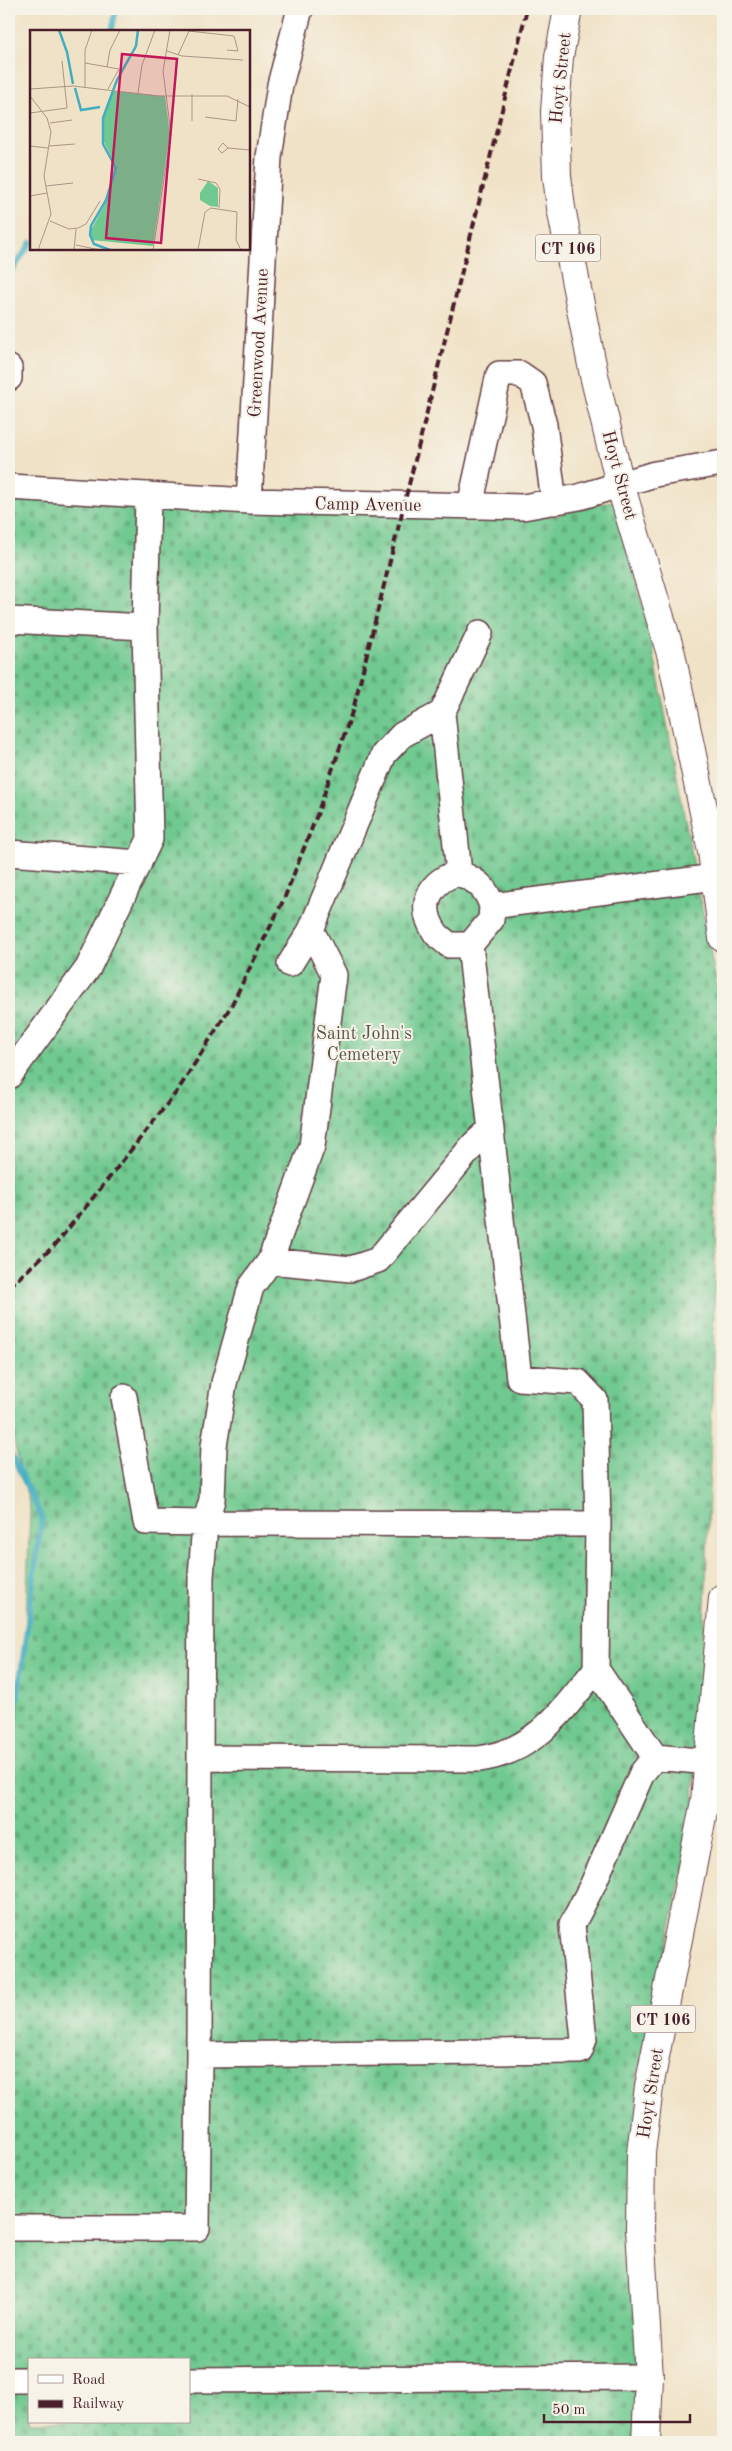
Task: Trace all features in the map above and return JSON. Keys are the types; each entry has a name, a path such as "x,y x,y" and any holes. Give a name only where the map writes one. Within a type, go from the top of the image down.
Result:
{"main road":[{"name":"Hoyt Street","path":"568,9 559,57 557,88 556,176 565,232 594,375 620,484 671,654 705,815 723,938"},
{"name":"Hoyt Street","path":"646,2442 649,2377 640,2229 641,2153 649,2086 705,1801 723,1598"}],"street":[{"name":"Greenwood Avenue","path":"248,501 269,156 280,85 300,9"},
{"path":"9,368 9,378"},
{"path":"470,506 498,374 520,374 533,384 544,424 554,502"},
{"name":"Camp Avenue","path":"9,487 248,501 523,507 580,497 655,474 723,463"},
{"path":"9,1076 88,968 150,839 145,627 148,495"},
{"path":"9,620 145,627"},
{"path":"459,873 442,713 480,633"},
{"path":"290,964 311,930 384,754 402,735 442,713"},
{"path":"9,853 139,863"},
{"path":"470,945 449,945 435,932 428,914 427,898 434,887 446,876 459,873 476,880 488,894 492,906 491,920 470,945 519,1378 578,1382 595,1400 598,1524 596,1669 655,1757"},
{"path":"492,906 715,877"},
{"path":"9,2228 197,2228 201,1577 205,1523 212,1500 217,1416 224,1383 251,1287 270,1261 312,1146 334,975 311,930"},
{"path":"270,1261 351,1268 378,1260 474,1144 491,1129"},
{"path":"124,1398 146,1522 598,1524"},
{"path":"200,1758 479,1759 496,1756 537,1736 555,1720 596,1669"},
{"path":"199,2055 580,2051 584,2038 572,1925 594,1884 642,1773 655,1757"},
{"path":"655,1757 709,1762"},
{"path":"190,2380 649,2377"},
{"path":"9,2380 28,2380"}],"green space":[{"name":"Saint John's Cemetery","path":"9,496 276,509 554,516 615,500 650,634 720,1003 712,1403 706,1585 692,1834 638,2072 639,2442 9,2442 9,1802 12,1792 26,1619 30,1508 9,1422"}],"waterway":[{"path":"112,30 116,9"},
{"path":"9,276 30,244"},
{"path":"9,1449 42,1518 14,1723 9,1743"}],"railway":[{"path":"9,1287 55,1245 178,1090 231,1006 284,899 317,815 354,706 527,9"}]}
